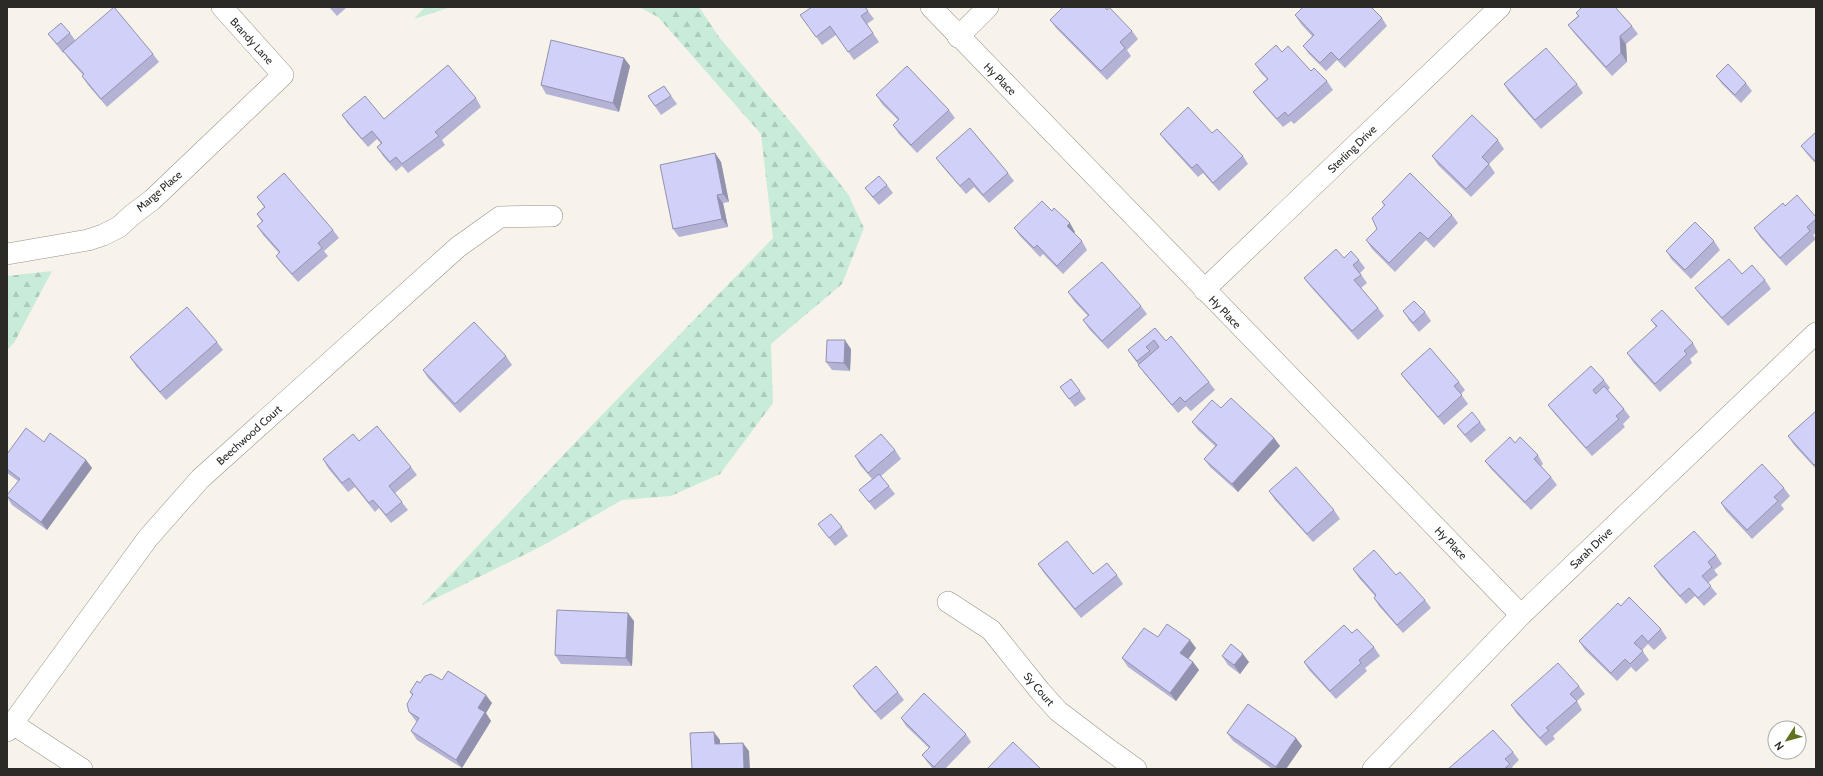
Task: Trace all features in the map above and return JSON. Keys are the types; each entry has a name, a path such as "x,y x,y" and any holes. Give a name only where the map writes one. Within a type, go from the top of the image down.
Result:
{"street":[{"name":"Brandy Lane","path":"222,7 283,75"},
{"name":"Hy Place","path":"930,7 1521,615"},
{"path":"958,37 988,7"},
{"name":"Sterling Drive","path":"1204,290 1500,7"},
{"name":"Marge Place","path":"7,254 88,240 119,227 152,200 283,75"},
{"name":"Beechwood Court","path":"10,728 148,538 200,479 458,247 500,217 552,216"},
{"name":"Sarah Drive","path":"1373,769 1521,615 1816,333"},
{"name":"Sy Court","path":"948,602 990,630 1058,711 1136,769"},
{"path":"10,728 82,769"}],"green space":[{"path":"425,7 451,7 414,19"},
{"path":"639,7 699,7 719,37 800,133 848,194 864,228 842,284 771,344 773,403 720,474 671,496 622,500 542,546 422,605 571,447 773,238 761,134 658,17"},
{"path":"52,271 14,343 7,350 7,276"}],"building":[{"path":"114,7 153,54 101,99 82,76 84,74 63,51"},
{"path":"812,7 865,7 868,11 861,16 873,33 848,52 830,26 816,37 800,15"},
{"path":"1063,7 1105,7 1107,10 1109,7 1132,31 1120,42 1125,48 1101,71 1050,20"},
{"path":"1303,7 1371,7 1382,18 1339,60 1331,52 1320,63 1303,46 1314,35 1295,15"},
{"path":"1582,7 1615,7 1632,26 1620,36 1621,53 1606,67 1568,25 1579,16 1576,13"},
{"path":"61,23 70,33 57,44 48,34"},
{"path":"551,40 624,58 613,103 541,85"},
{"path":"1276,45 1282,52 1288,46 1311,71 1314,68 1327,81 1288,116 1285,112 1277,119 1253,92 1268,79 1255,64"},
{"path":"1546,48 1577,84 1535,120 1504,84"},
{"path":"1728,64 1746,83 1735,95 1716,76"},
{"path":"448,65 476,98 435,132 439,136 402,164 396,157 390,162 377,147 382,143 372,131 362,139 342,115 365,96 384,119"},
{"path":"907,66 949,110 911,145 893,125 899,119 876,95"},
{"path":"664,86 671,96 655,106 648,96"},
{"path":"1188,107 1212,133 1217,129 1243,156 1213,183 1197,164 1192,168 1160,134"},
{"path":"1472,115 1498,140 1482,157 1489,164 1466,189 1432,156"},
{"path":"970,128 1008,173 983,195 969,178 960,186 936,158"},
{"path":"1816,132 1816,162 1801,146"},
{"path":"715,153 723,194 717,195 722,219 673,229 660,165"},
{"path":"284,173 333,230 318,243 322,248 292,274 276,256 280,252 257,226 263,221 257,214 265,207 257,197"},
{"path":"1410,173 1452,215 1428,239 1420,232 1389,263 1366,240 1377,229 1372,218 1385,205 1382,202"},
{"path":"879,176 887,185 873,197 865,188"},
{"path":"1797,195 1816,217 1816,219 1807,227 1810,231 1780,258 1754,228 1783,203 1785,206"},
{"path":"1042,201 1052,211 1054,208 1070,223 1067,226 1082,241 1057,266 1037,245 1034,248 1014,228"},
{"path":"1695,222 1714,241 1685,270 1666,251"},
{"path":"1336,249 1344,258 1351,251 1359,260 1353,265 1361,275 1354,280 1378,308 1352,331 1304,278"},
{"path":"1729,259 1742,274 1752,265 1765,280 1722,318 1695,288"},
{"path":"1102,262 1141,306 1102,341 1083,320 1089,315 1068,292"},
{"path":"1414,301 1425,312 1413,323 1403,311"},
{"path":"187,307 217,342 160,392 130,357"},
{"path":"1662,310 1693,343 1684,351 1687,354 1655,384 1627,353 1657,326 1651,320"},
{"path":"474,322 506,356 455,404 423,370"},
{"path":"1155,328 1166,341 1171,336 1209,382 1185,402 1180,397 1172,405 1138,365 1159,347 1154,340 1146,347 1150,351 1137,361 1128,350"},
{"path":"827,340 845,340 844,363 826,362"},
{"path":"1430,348 1459,382 1454,386 1462,395 1438,417 1401,374"},
{"path":"1591,366 1604,380 1593,390 1596,394 1604,386 1624,409 1616,416 1619,419 1586,448 1548,405"},
{"path":"1071,379 1080,391 1069,399 1060,387"},
{"path":"1231,398 1274,438 1232,484 1204,459 1217,445 1192,422 1212,400 1221,408"},
{"path":"1816,411 1816,463 1814,465 1788,436"},
{"path":"1472,412 1480,422 1465,435 1457,426"},
{"path":"377,426 411,467 389,486 402,502 386,515 373,500 369,503 349,478 342,483 323,459 353,434 359,441"},
{"path":"26,428 44,442 50,433 86,460 41,522 7,496 20,479 7,469 7,454"},
{"path":"881,434 895,450 868,473 855,456"},
{"path":"1510,437 1515,443 1520,437 1538,455 1534,459 1551,477 1525,502 1485,461"},
{"path":"1762,464 1784,488 1774,497 1778,501 1747,530 1721,503"},
{"path":"1296,467 1334,510 1307,534 1269,491"},
{"path":"879,474 889,486 869,502 859,490"},
{"path":"831,514 842,527 829,538 818,524"},
{"path":"1694,531 1716,555 1708,562 1712,567 1702,576 1711,586 1698,598 1689,588 1680,596 1654,566"},
{"path":"1067,541 1093,574 1107,563 1117,575 1075,609 1038,564"},
{"path":"1374,550 1396,575 1400,572 1425,600 1397,625 1374,598 1376,595 1353,569"},
{"path":"1629,597 1661,629 1648,642 1642,635 1634,643 1643,651 1630,664 1625,659 1611,673 1579,641 1618,603 1621,606"},
{"path":"557,610 628,613 626,658 555,655"},
{"path":"1167,624 1190,640 1180,653 1193,662 1170,693 1122,658 1144,628 1158,637"},
{"path":"1344,625 1352,633 1357,629 1374,647 1359,660 1361,663 1330,691 1304,662"},
{"path":"1231,644 1243,654 1234,665 1222,656"},
{"path":"1558,663 1579,686 1570,694 1577,701 1546,728 1549,730 1540,738 1511,705"},
{"path":"876,666 898,692 875,712 853,686"},
{"path":"448,671 486,695 478,708 485,712 456,760 411,731 419,718 409,712 407,704 413,694 410,692 417,681 420,683 425,676 431,674 442,680"},
{"path":"924,693 966,734 934,767 922,755 930,747 901,718"},
{"path":"1248,704 1296,738 1276,767 1227,733"},
{"path":"1493,730 1513,752 1505,759 1510,764 1504,769 1448,769"},
{"path":"714,732 715,744 743,743 744,769 692,769 690,733"},
{"path":"1013,742 1041,769 987,769"}]}
